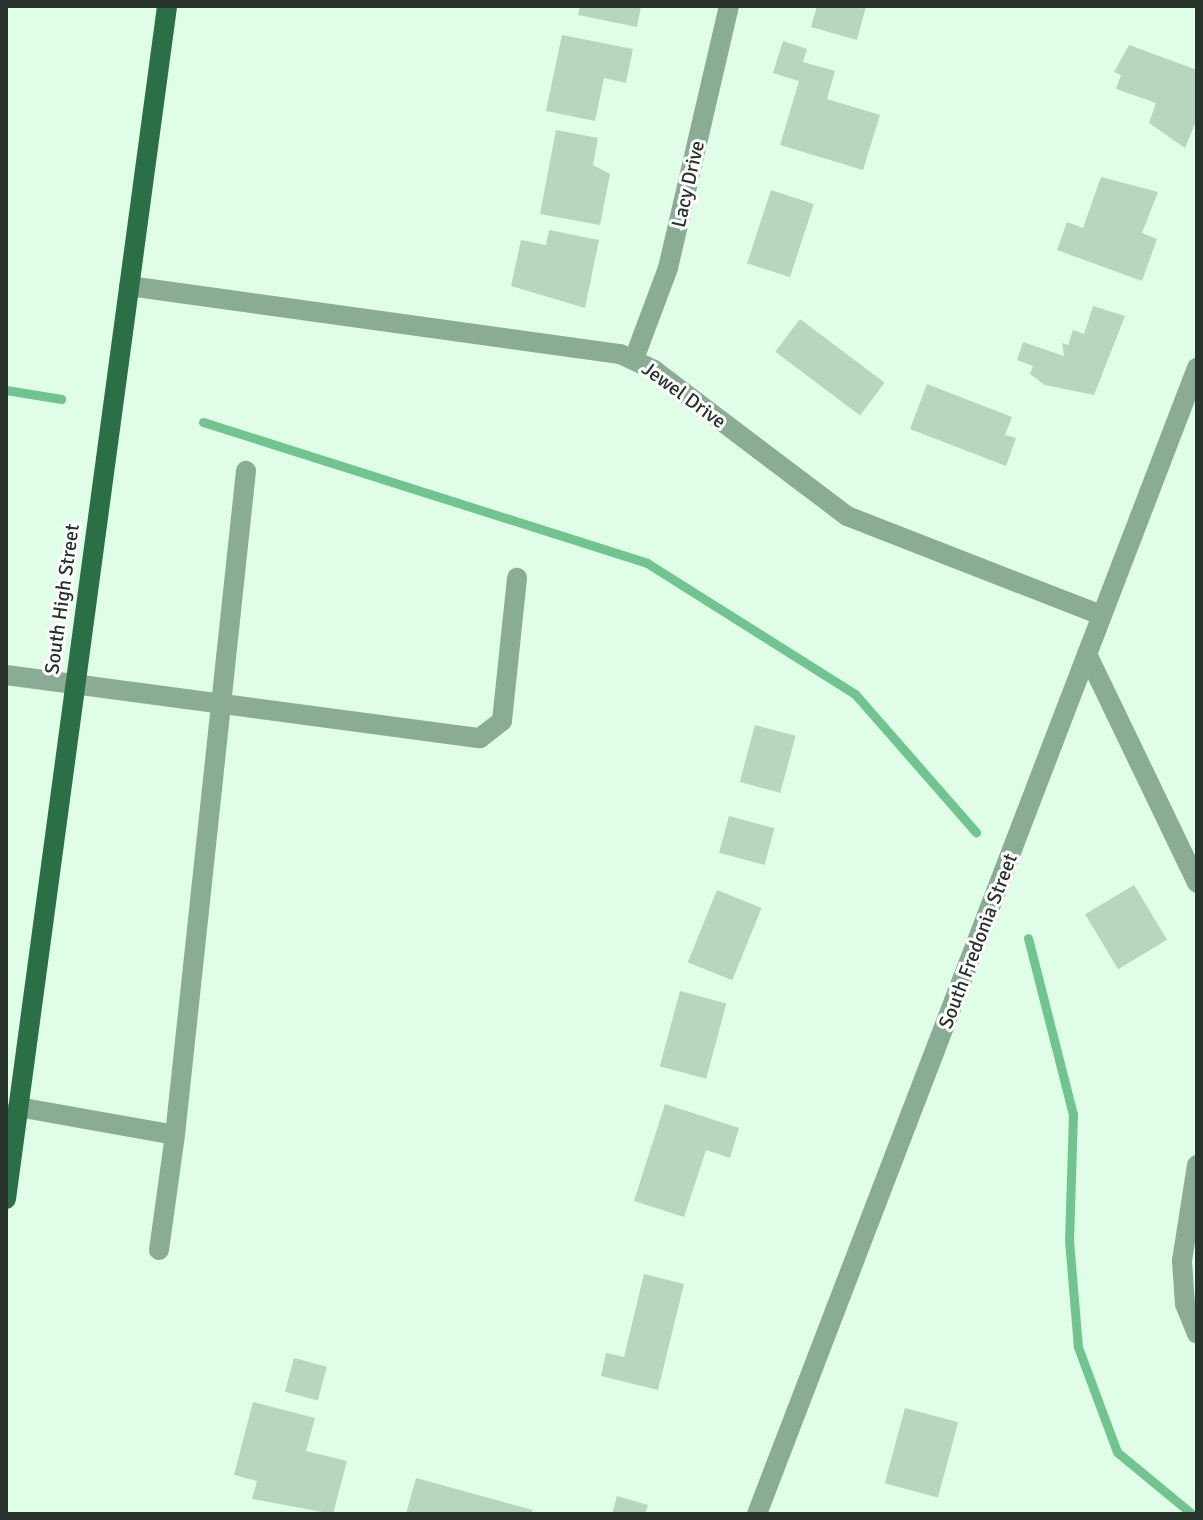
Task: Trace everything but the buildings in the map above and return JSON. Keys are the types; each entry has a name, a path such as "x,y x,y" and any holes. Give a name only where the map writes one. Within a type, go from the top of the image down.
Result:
{"main road":[{"name":"South High Street","path":"6,1199 167,6"}],"street":[{"name":"Lacy Drive","path":"634,359 673,251 729,6"},
{"name":"Jewel Drive","path":"129,286 634,359 847,516 1101,615"},
{"name":"South Fredonia Street","path":"757,1514 1197,368"},
{"path":"159,1250 175,1135 218,701 246,471"},
{"path":"6,675 76,681 480,738 502,721 517,578"},
{"path":"1087,654 1197,883"},
{"path":"18,1107 175,1135"},
{"path":"1197,1165 1182,1261 1185,1304 1197,1334"}],"waterway":[{"path":"6,390 61,399"},
{"path":"203,422 647,563 855,694 976,832"},
{"path":"1028,938 1073,1114 1069,1240 1078,1347 1117,1452 1192,1514"}]}
